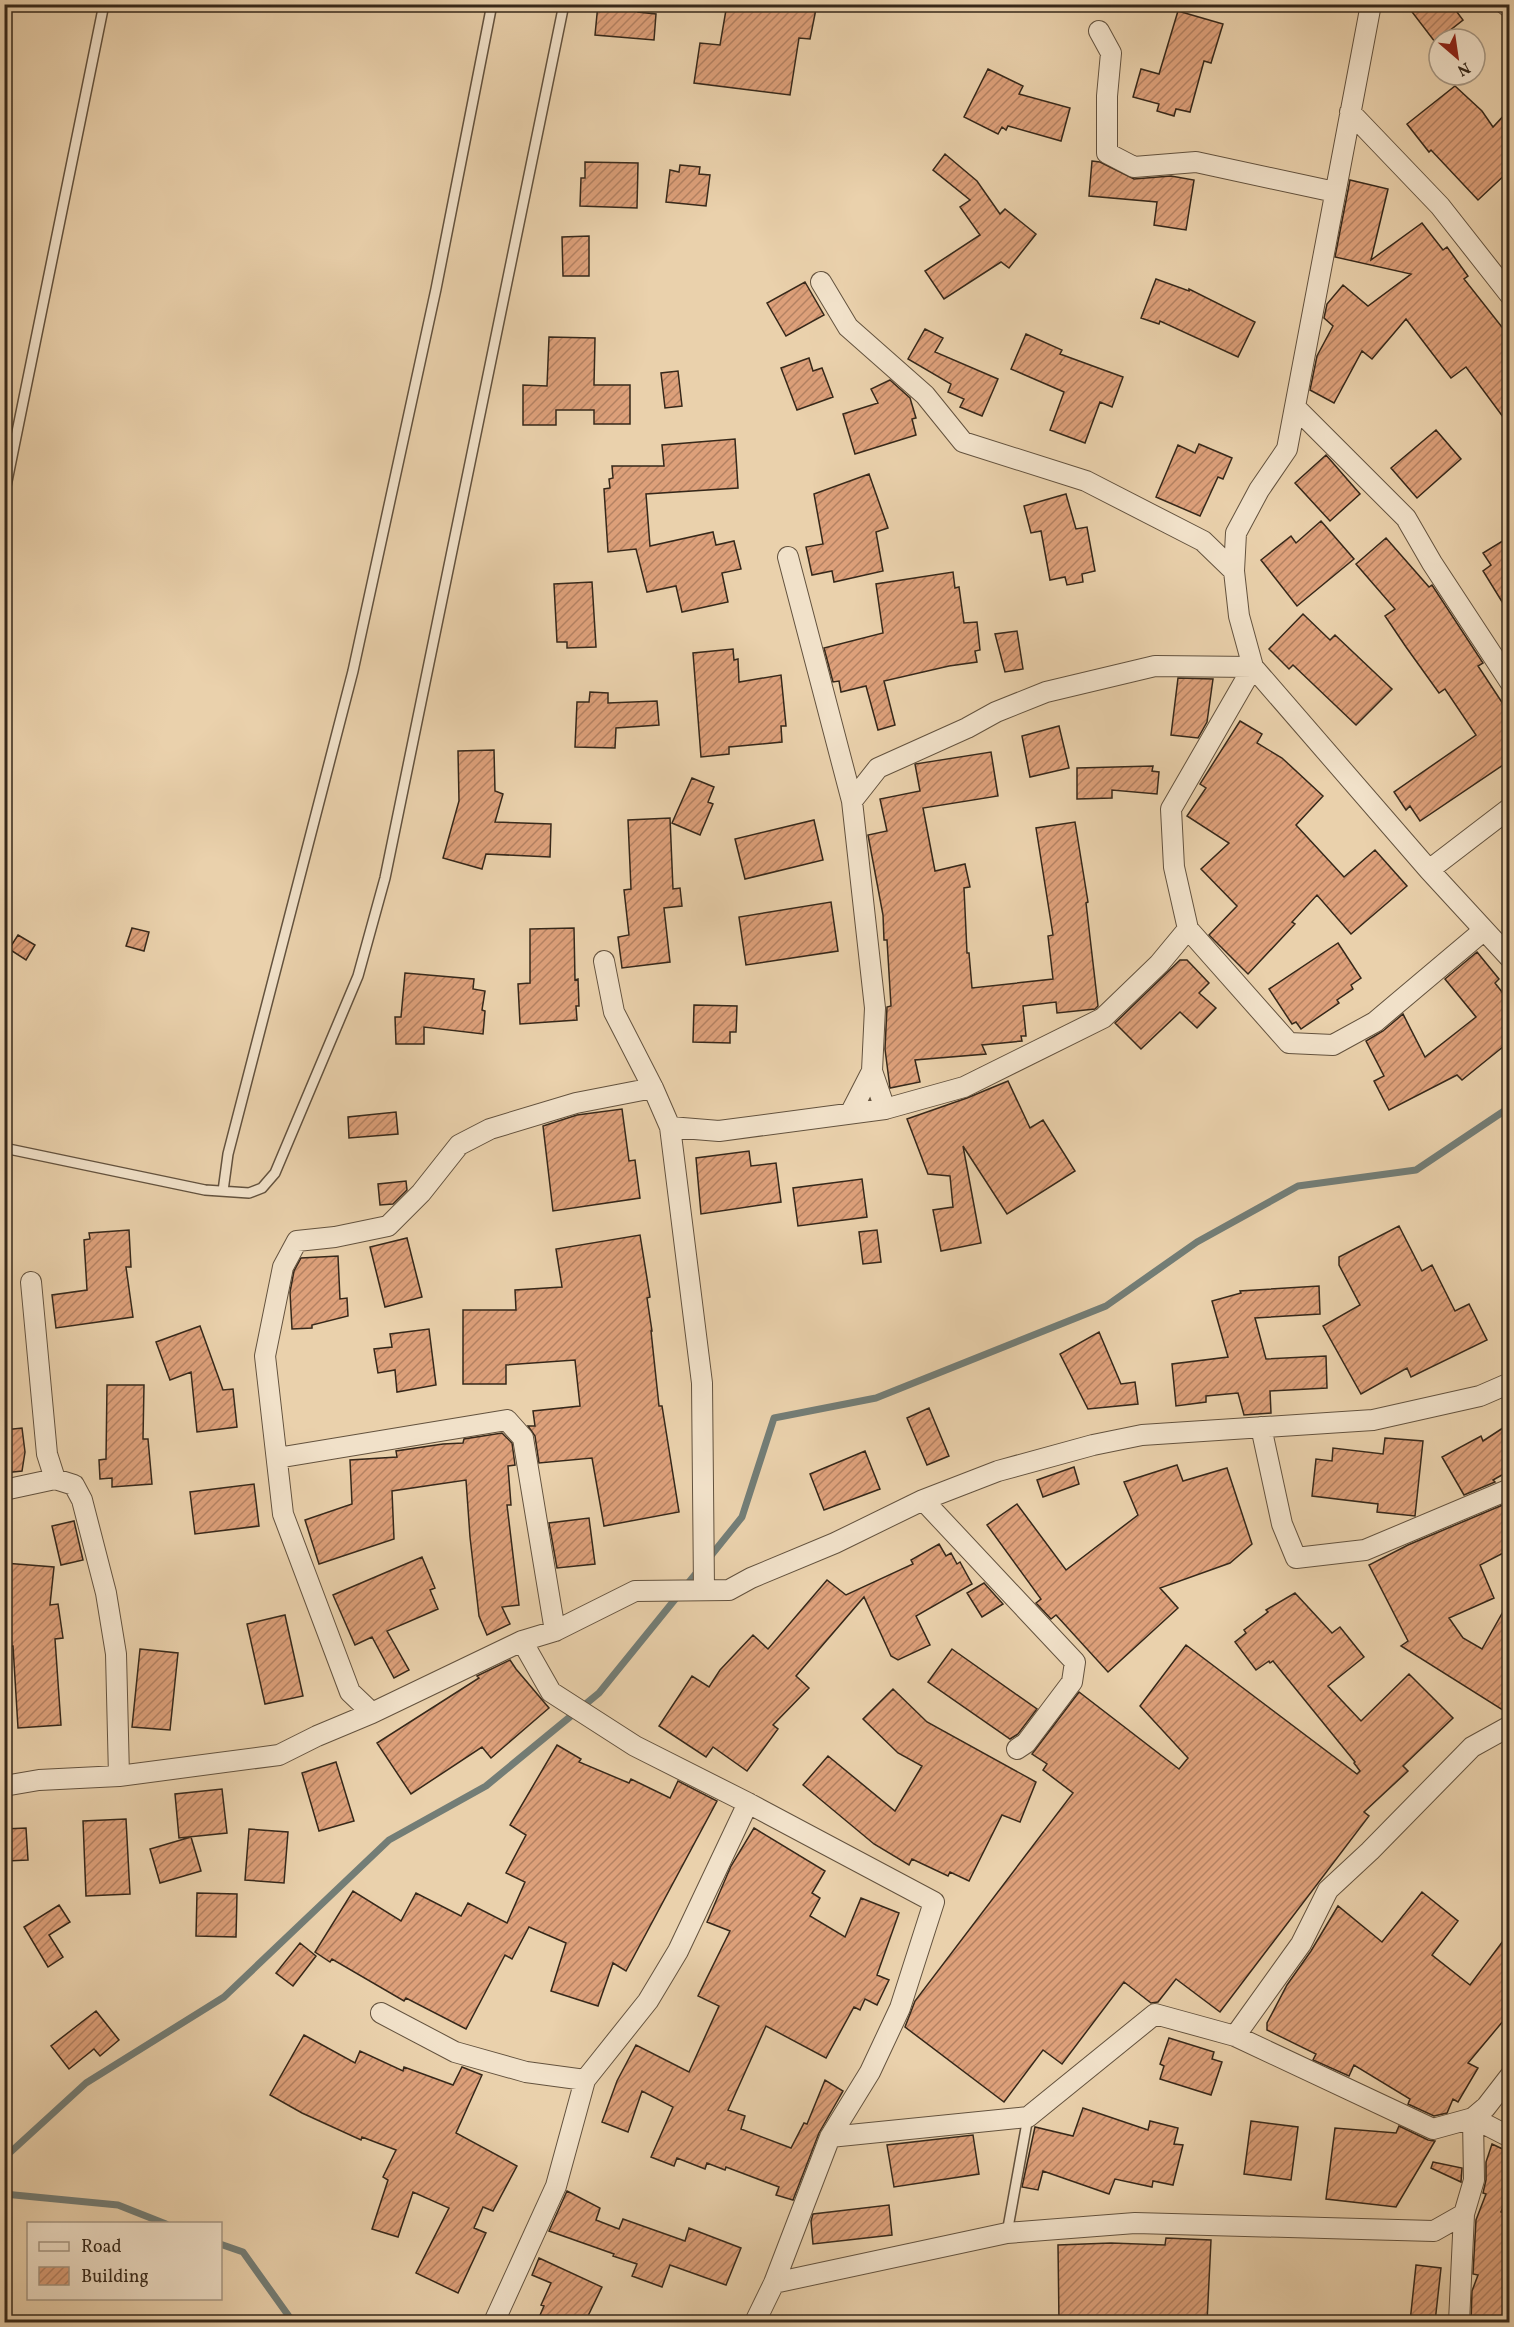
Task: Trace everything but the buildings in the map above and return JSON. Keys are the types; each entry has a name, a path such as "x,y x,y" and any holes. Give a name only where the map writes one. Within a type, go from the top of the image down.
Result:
{"street":[{"path":"1371,4 1287,449 1259,490 1236,533 1234,571 1239,616 1253,667 1429,870 1509,958"},
{"path":"1505,4 1509,8"},
{"path":"1099,31 1111,53 1107,96 1107,153 1134,167 1196,162 1335,192"},
{"path":"1350,112 1440,206 1509,295"},
{"path":"821,282 848,327 925,395 963,442 1086,482 1203,541 1234,571"},
{"path":"1296,408 1406,518 1432,563 1509,682"},
{"path":"788,557 852,801 875,1008 872,1071 885,1109"},
{"path":"852,801 878,768 967,728 996,712 1046,692 1155,666 1253,667"},
{"path":"1253,667 1171,809 1174,867 1188,929 1289,1043 1333,1045 1374,1022 1483,931"},
{"path":"1429,870 1509,808"},
{"path":"670,1127 719,1131 885,1109 964,1087 1103,1018 1159,964 1188,929"},
{"path":"604,962 614,1012 670,1127 702,1383 704,1589"},
{"path":"851,1112 872,1071"},
{"path":"372,1713 350,1692 283,1514 265,1356 283,1267 297,1241 335,1237 388,1226 421,1193 459,1145 490,1129 576,1103 653,1088"},
{"path":"30,1282 46,1454 55,1479"},
{"path":"4,1786 39,1780 119,1776 279,1755 522,1641 555,1632 635,1591 729,1590 751,1578 835,1543 923,1500 998,1471 1094,1445 1142,1435 1373,1420 1480,1396 1509,1383"},
{"path":"277,1458 507,1420 523,1438 555,1632"},
{"path":"1262,1427 1282,1524 1296,1558 1365,1550 1509,1489"},
{"path":"4,1490 55,1479 74,1485 82,1500 106,1593 116,1654 119,1776"},
{"path":"923,1500 1075,1662 1072,1682 1026,1743 1017,1749"},
{"path":"522,1641 551,1692 634,1746 748,1803 934,1902 900,2008 870,2072 830,2137 774,2283 755,2322"},
{"path":"1235,2036 1301,1944 1328,1890 1370,1851 1472,1747 1509,1726"},
{"path":"494,2322 556,2186 585,2080 648,2001 678,1951 748,1803"},
{"path":"381,2013 455,2052 526,2072 585,2080"},
{"path":"830,2137 1028,2117 1155,2014 1235,2036 1433,2129 1473,2118 1486,2107 1509,2076"},
{"path":"1473,2118 1509,2137"},
{"path":"1459,2322 1464,2214 1474,2180 1473,2118"},
{"path":"774,2283 1007,2233 1135,2223 1434,2231 1464,2214"}],"lane":[{"path":"4,496 104,4"},
{"path":"223,1191 228,1154 353,671 436,289 492,4"},
{"path":"4,1148 205,1190 249,1193 262,1188 276,1173 358,976 385,878 564,4"},
{"path":"1007,2233 1028,2117"}],"waterway":[{"path":"709,1558 742,1517 774,1418 876,1398 1106,1306 1197,1242 1298,1186 1416,1170 1510,1107"},
{"path":"4,2158 86,2083 224,1997 389,1840 486,1786 599,1693 698,1571"},
{"path":"4,2194 118,2205 161,2222"},
{"path":"222,2245 243,2252 293,2322"}]}
